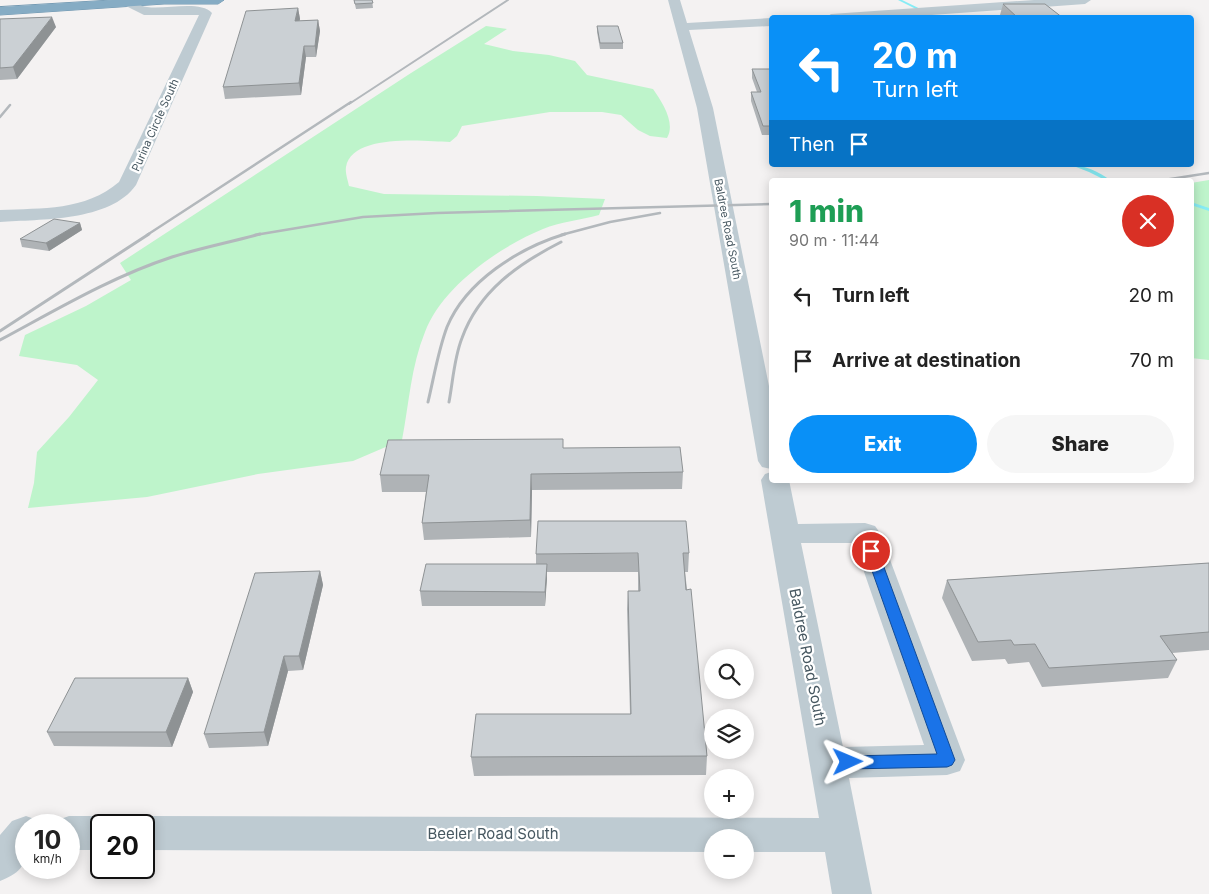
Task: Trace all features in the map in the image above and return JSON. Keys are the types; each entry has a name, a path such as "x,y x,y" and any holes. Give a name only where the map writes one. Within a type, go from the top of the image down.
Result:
{"highway":[{"path":"0,11 168,0 181,2 218,0"}],"street":[{"name":"Baldree Road South","path":"674,0 706,108 769,450"},
{"path":"868,15 1085,0"},
{"name":"Purina Circle South","path":"0,216 86,208 109,201 127,185 206,12 198,10 144,11 130,3"},
{"path":"682,27 769,22"},
{"name":"Baldree Road South","path":"776,483 852,894"},
{"path":"785,534 865,533 947,760 828,762"},
{"name":"Beeler Road South","path":"155,833 842,835"},
{"path":"0,863 15,846"}],"green space":[{"path":"486,26 507,29 484,44 513,51 549,55 575,61 587,75 653,89 667,113 670,126 669,132 667,138 650,136 638,130 621,115 602,112 550,112 462,126 457,136 450,142 391,141 361,149 351,156 346,167 349,186 384,194 605,199 599,215 543,229 508,246 474,270 444,299 433,315 416,358 402,440 353,461 258,474 147,497 28,508 34,483 37,452 69,417 98,380 77,365 19,356 25,335 86,306 131,280 120,263"},
{"path":"1209,180 1209,360 1194,358 1194,182"}],"building":[{"path":"354,0 372,0 373,3 355,4"},
{"path":"1003,4 1045,4 1059,15 1015,15"},
{"path":"298,8 295,21 318,20 315,46 304,46 299,83 223,87 246,11"},
{"path":"52,17 13,67 0,68 0,19"},
{"path":"597,26 618,26 623,43 600,43"},
{"path":"752,69 769,69 769,126 763,126 751,92 761,92"},
{"path":"54,219 80,223 46,243 20,239"},
{"path":"563,439 563,448 680,447 683,472 531,474 530,520 422,523 429,475 380,475 388,440"},
{"path":"538,521 686,521 689,553 683,553 686,590 691,589 704,725 704,756 471,757 476,714 631,714 628,591 640,591 638,553 536,554"},
{"path":"1209,563 1209,632 1160,636 1177,660 1049,668 1035,644 1014,645 1011,640 978,642 947,580"},
{"path":"426,564 547,564 545,592 420,591"},
{"path":"320,571 299,656 284,656 264,732 204,734 255,573"},
{"path":"75,678 188,678 166,732 47,732"}],"waterway":[{"path":"900,0 932,15"},
{"path":"1079,167 1104,178"},
{"path":"1194,204 1209,210"}],"railway":[{"path":"349,104 508,0"},
{"path":"147,235 351,102"},
{"path":"0,117 10,105"},
{"path":"1177,178 1209,173"},
{"path":"258,234 363,217 437,213 769,204"},
{"path":"561,235 610,222 660,213"},
{"path":"0,331 149,234"},
{"path":"0,340 84,295 149,265 258,234"},
{"path":"428,402 447,327 467,295 481,281 512,257 565,234"},
{"path":"449,402 459,346 469,321 479,306 489,293 515,270 561,242"}],"route":[{"path":"848,762 947,760 871,551"}]}
